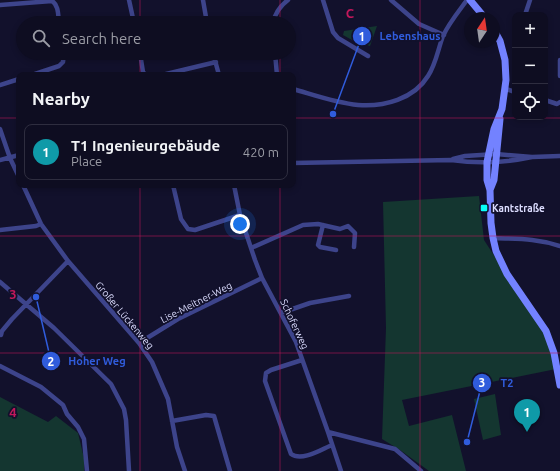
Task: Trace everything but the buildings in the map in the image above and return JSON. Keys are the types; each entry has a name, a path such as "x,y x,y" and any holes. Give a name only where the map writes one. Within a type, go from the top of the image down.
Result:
{"street":[{"path":"129,0 132,16"},
{"path":"204,0 206,16"},
{"path":"275,16 280,6 288,0"},
{"path":"323,0 332,29 338,38 368,56"},
{"path":"391,0 419,24 444,35"},
{"path":"296,90 347,104 380,104 398,100 417,89 429,74 444,35 467,0"},
{"path":"470,0 480,12"},
{"path":"526,12 530,0"},
{"path":"0,5 52,1 55,3 58,16"},
{"path":"500,41 505,60 506,89 500,115 500,129 492,154 487,162 487,180 490,190 493,238 496,251 507,274 546,331 554,352 560,385"},
{"path":"41,72 59,66 63,60"},
{"path":"141,60 143,72"},
{"path":"276,60 277,72"},
{"path":"560,60 560,76"},
{"path":"174,72 216,62 218,72"},
{"path":"0,85 16,80"},
{"path":"506,89 512,91"},
{"path":"548,101 559,103"},
{"path":"0,129 16,171"},
{"path":"490,190 494,180 495,162 492,154"},
{"path":"451,160 465,156 492,154 532,157 560,156"},
{"path":"0,160 16,156"},
{"path":"296,163 451,160 503,163 532,157"},
{"name":"Großer Lückenweg","path":"24,188 41,224 68,261 139,343 152,362 168,399 177,447 185,471"},
{"path":"174,188 181,219 188,228 195,230 240,215"},
{"name":"Schoferweg","path":"235,188 240,215 262,278 296,342 341,471"},
{"path":"0,230 36,226 41,224"},
{"path":"251,248 303,225 318,224 340,229 348,226 355,233 354,248"},
{"path":"323,225 318,245 320,247 336,250"},
{"path":"493,238 523,238 538,240 560,246"},
{"path":"1,335 2,330 68,261"},
{"name":"Lise-Meitner-Weg","path":"139,343 178,319 262,278"},
{"path":"0,282 54,328 111,384 124,409 129,471"},
{"path":"281,313 310,303 350,296"},
{"path":"302,360 266,373 264,378 267,388 291,454 296,457 305,456 332,445"},
{"path":"0,366 41,387 63,405 67,414 78,427 84,439 87,471"},
{"path":"172,421 206,415 214,416 230,471"},
{"path":"328,432 395,448 421,471"}],"green space":[{"path":"377,26 370,46 352,40 343,35 344,31"},
{"path":"479,196 484,240 544,332 556,369 402,400 409,426 452,415 466,471 429,471 382,439 386,328 383,202"},
{"path":"495,394 501,435 483,440 474,399"},
{"path":"0,397 48,422 56,416 78,433 84,458 84,471 0,471"}],"place":[{"name":"Lebenshaus","path":"333,114"},
{"name":"Kantstraße","path":"484,208"},
{"name":"Hoher Weg","path":"36,297"},
{"name":"T1 Ingenieurgebäude","path":"527,432"},
{"name":"T2","path":"467,442"}]}
